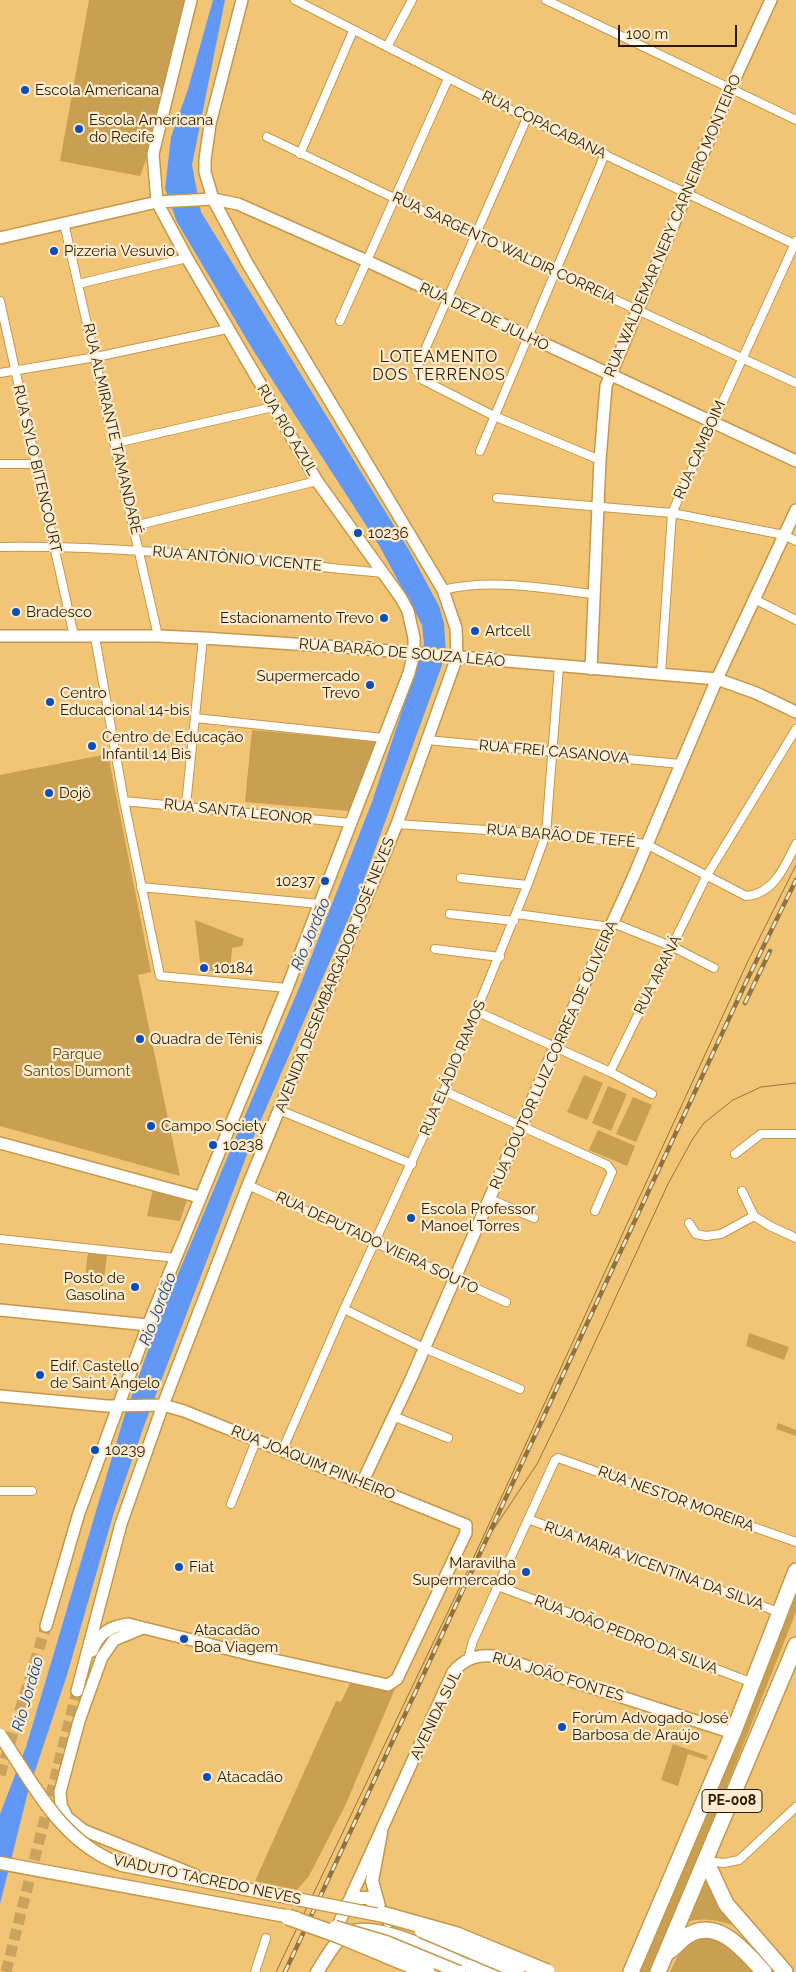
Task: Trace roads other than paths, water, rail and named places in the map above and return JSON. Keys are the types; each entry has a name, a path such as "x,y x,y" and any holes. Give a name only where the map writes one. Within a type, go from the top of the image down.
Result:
{"highway":[{"name":"PE-008","path":"632,1972 733,1733 796,1571"},
{"name":"PE-008","path":"658,1972 796,1645"},
{"path":"706,1861 726,1904 785,1972"},
{"path":"381,1911 457,1935 547,1972"},
{"path":"288,1916 427,1972"},
{"path":"665,1956 688,1936 701,1931 718,1932 732,1940 764,1972"}],"main road":[{"path":"161,202 153,154 191,0"},
{"path":"242,0 210,124 205,155 205,172 209,200 443,590 456,628 453,656"},
{"name":"RUA WALDEMAR NERY CARNEIRO MONTEIRO","path":"591,669 600,460 606,386 731,87 771,0"},
{"name":"RUA DEZ DE JULHO","path":"0,238 161,202 209,200 238,204 367,261 446,300 796,461"},
{"name":"RUA RIO AZUL","path":"161,202 187,258 317,481 384,573 408,611 417,654"},
{"name":"RUA DOUTOR LUIZ CORREA DE OLIVEIRA","path":"362,1483 490,1199 680,764 796,510"},
{"name":"RUA BARÃO DE SOUZA LEÃO","path":"0,636 158,636 203,638 453,656 718,679 756,693 796,712"},
{"path":"46,1626 79,1513 120,1406 148,1324 287,988 417,654"},
{"name":"AVENIDA DESEMBARGADOR JOSÉ NEVES","path":"143,1628 122,1625 108,1630 98,1638 78,1686 121,1524 159,1405 397,824 427,740 453,656"},
{"path":"0,1143 199,1197"},
{"path":"0,1310 148,1324"},
{"name":"RUA JOAQUIM PINHEIRO","path":"0,1396 120,1406 159,1405 184,1411 466,1525 466,1533 435,1602 397,1679 388,1685 143,1628"},
{"path":"143,1628 114,1640 102,1657 79,1721 60,1792 61,1805 67,1816 83,1830 222,1886"},
{"name":"RUA JOÃO FONTES","path":"468,1659 482,1655 498,1657 733,1733"},
{"name":"AVENIDA SUL","path":"317,1972 453,1672 461,1663 468,1659"},
{"name":"VIADUTO TACREDO NEVES","path":"0,1735 62,1827 80,1843 101,1857 122,1865 222,1886 381,1911"},
{"path":"381,1834 372,1882 381,1911 518,1972"},
{"name":"VIADUTO TACREDO NEVES","path":"0,1863 311,1920 386,1942 459,1972"},
{"path":"347,1904 358,1898 366,1897 393,1925 408,1937 481,1972"},
{"path":"317,1972 346,1934 357,1930 381,1930 408,1937 497,1972"}],"street":[{"name":"RUA COPACABANA","path":"295,0 527,118 796,243"},
{"path":"387,47 412,0"},
{"path":"546,0 731,87 796,120"},
{"path":"300,154 353,30"},
{"path":"340,321 448,79"},
{"path":"527,118 417,365 418,376 494,416 600,460"},
{"name":"RUA SARGENTO WALDIR CORREIA","path":"267,137 394,198 796,383"},
{"path":"480,451 605,154"},
{"name":"RUA ALMIRANTE TAMANDARÉ","path":"64,223 116,443 158,636"},
{"name":"RUA CAMBOIM","path":"660,674 672,513 741,358 796,243"},
{"path":"78,284 187,258"},
{"name":"RUA SYLO BITENCOURT","path":"0,301 74,636"},
{"path":"0,374 96,357 227,328"},
{"path":"116,443 273,407"},
{"path":"0,464 35,464"},
{"path":"134,526 317,481"},
{"path":"497,498 598,505 672,513 784,535 796,540"},
{"name":"RUA ANTÔNIO VICENTE","path":"0,547 55,546 139,551 384,573"},
{"path":"443,590 462,585 493,584 595,594"},
{"path":"754,599 796,620"},
{"path":"95,636 124,801 160,976 287,988"},
{"path":"186,805 203,638"},
{"name":"RUA ELÁDIO RAMOS","path":"282,1450 344,1309 412,1164 478,1012 516,918 546,834 559,666"},
{"path":"195,718 384,738"},
{"name":"RUA ARANÁ","path":"610,1072 706,877 796,729"},
{"name":"RUA FREI CASANOVA","path":"427,740 680,764"},
{"name":"RUA SANTA LEONOR","path":"124,801 186,805 351,823"},
{"name":"RUA BARÃO DE TEFÉ","path":"397,824 546,834 646,844 706,877 742,894 751,896 770,886 778,879 796,844"},
{"path":"461,878 527,885"},
{"path":"141,887 319,904"},
{"path":"450,914 611,925 672,948 714,968"},
{"path":"435,949 500,957"},
{"path":"478,1012 610,1072 652,1094"},
{"path":"444,1091 521,1125 610,1168 612,1172 595,1211"},
{"path":"279,1110 412,1164"},
{"path":"735,1154 761,1134 796,1134"},
{"name":"RUA DEPUTADO VIEIRA SOUTO","path":"248,1185 506,1302"},
{"path":"742,1191 754,1216 796,1238"},
{"path":"490,1199 534,1218"},
{"path":"689,1224 696,1234 714,1235 754,1216"},
{"path":"0,1239 176,1258"},
{"path":"344,1309 424,1348 520,1390"},
{"path":"393,1416 448,1438"},
{"path":"231,1504 256,1441"},
{"name":"RUA NESTOR MOREIRA","path":"555,1460 562,1458 796,1542"},
{"name":"AVENIDA SUL","path":"468,1659 498,1586 555,1460"},
{"path":"0,1491 32,1491"},
{"name":"RUA MARIA VICENTINA DA SILVA","path":"528,1520 780,1613"},
{"name":"RUA JOÃO PEDRO DA SILVA","path":"498,1586 753,1683"},
{"path":"706,1861 724,1863 738,1860 796,1807"},
{"path":"255,1972 266,1938"}],"water":[{"name":"Rio Jordão","path":"213,0 225,0 192,165 201,212 409,550 439,606 444,623 446,654 357,899 254,1136 144,1426 114,1512 67,1675 28,1792 0,1904 0,1814 26,1747 124,1417 162,1312 299,988 372,802 424,644 422,625 380,547 253,350 177,222 165,189 171,137 188,89"}],"tunnel":[{"path":"0,1775 46,1626"},
{"path":"6,1972 77,1691"}],"tram line":[{"path":"276,1972 467,1572 748,961 796,865"},
{"path":"489,1536 537,1464 668,1184 692,1140 704,1123 733,1100 761,1087 796,1083"}],"railway":[{"path":"285,1972 747,980 796,880"},
{"path":"745,1003 770,951"}],"place":[{"name":"Escola Americana","path":"25,90"},
{"name":"Escola Americana do Recife","path":"79,129"},
{"name":"Pizzeria Vesuvio","path":"54,251"},
{"name":"10236","path":"358,533"},
{"name":"Bradesco","path":"16,612"},
{"name":"Estacionamento Trevo","path":"384,618"},
{"name":"Artcell","path":"475,631"},
{"name":"Supermercado Trevo","path":"370,685"},
{"name":"Centro Educacional 14-bis","path":"50,702"},
{"name":"Centro de Educação Infantil 14 Bis","path":"92,746"},
{"name":"Dojô","path":"49,793"},
{"name":"10237","path":"325,881"},
{"name":"10184","path":"204,968"},
{"name":"Quadra de Tênis","path":"140,1039"},
{"name":"Campo Society","path":"151,1126"},
{"name":"10238","path":"213,1145"},
{"name":"Escola Professor Manoel Torres","path":"411,1218"},
{"name":"Posto de Gasolina","path":"135,1287"},
{"name":"Edif. Castello de Saint Ângelo","path":"40,1375"},
{"name":"10239","path":"95,1450"},
{"name":"Fiat","path":"179,1567"},
{"name":"Maravilha Supermercado","path":"526,1572"},
{"name":"Atacadão Boa Viagem","path":"184,1639"},
{"name":"Forúm Advogado José Barbosa de Araújo","path":"562,1727"},
{"name":"Atacadão","path":"207,1777"}],"district":[{"name":"LOTEAMENTO DOS TERRENOS","path":"439,366"}],"park label":[{"name":"Parque Santos Dumont","path":"77,1062"}]}
